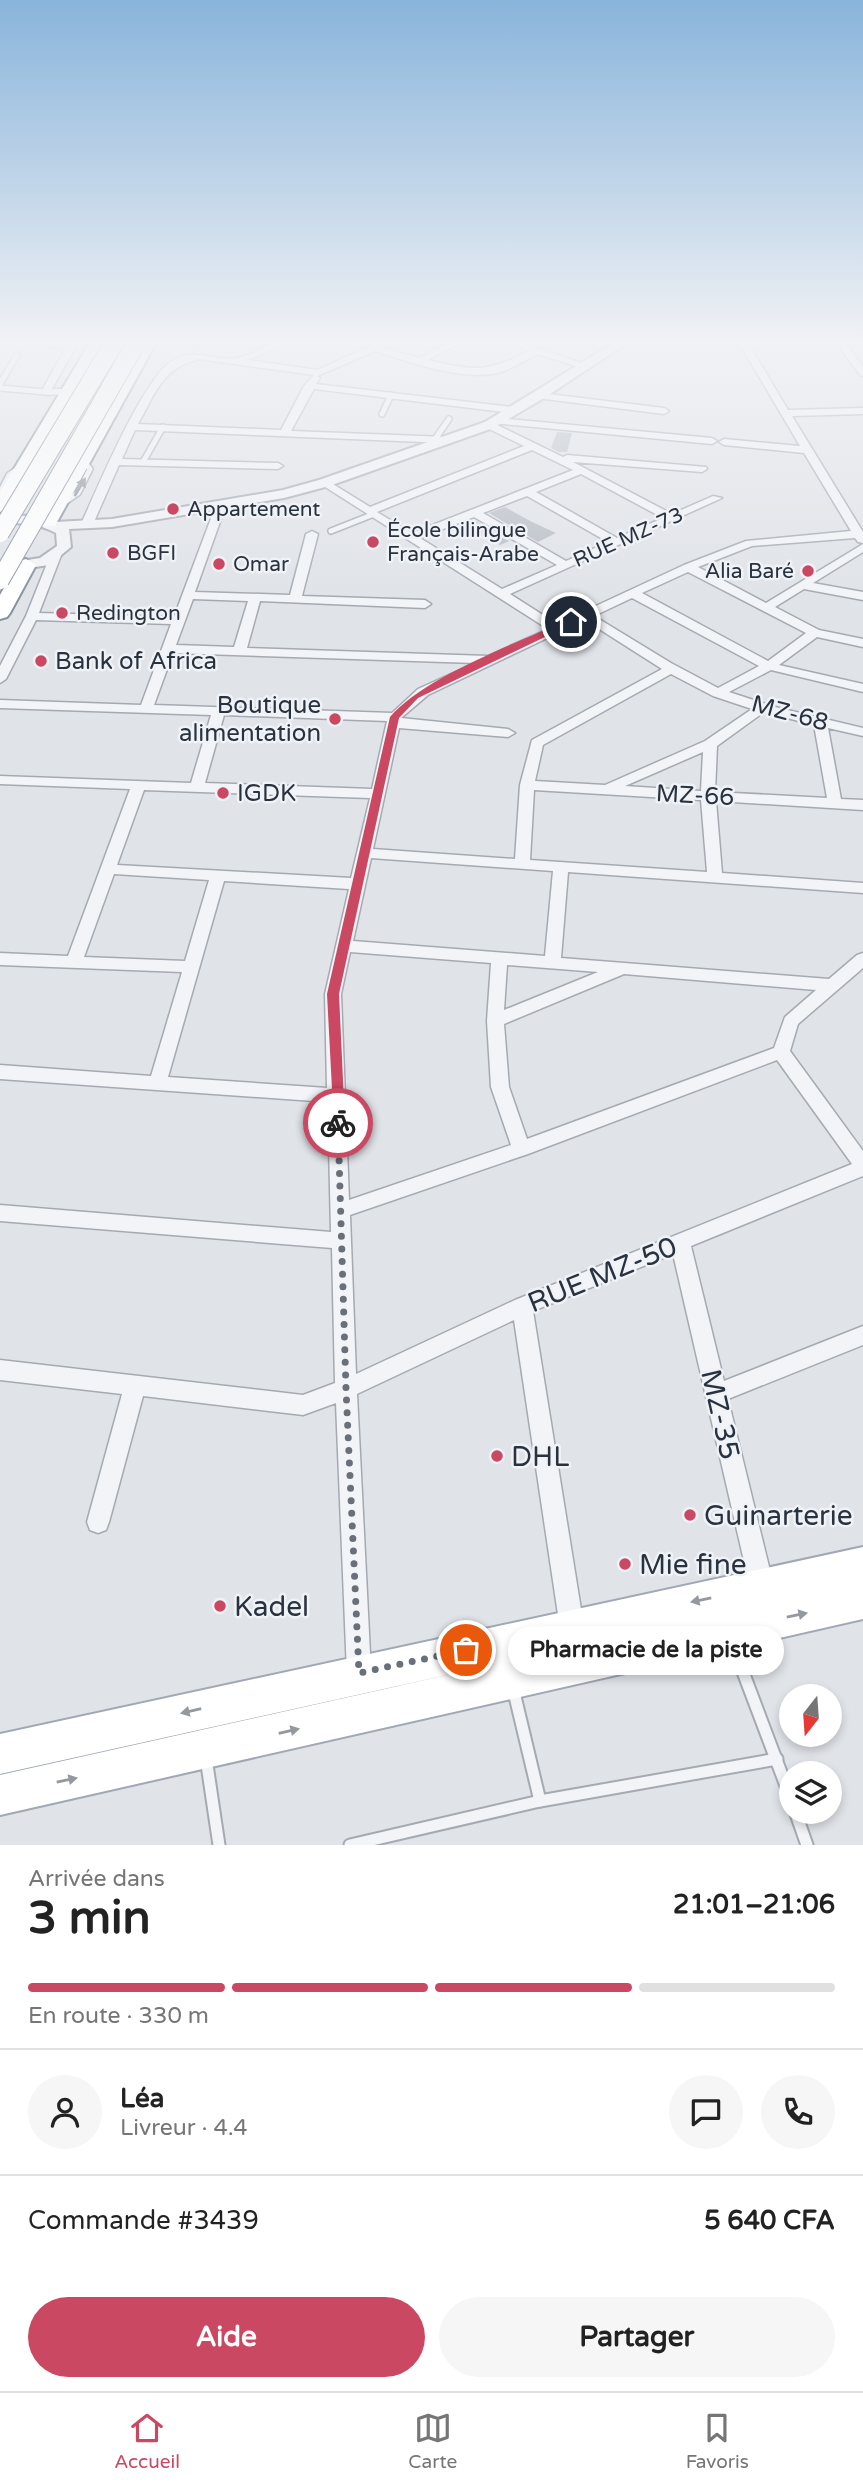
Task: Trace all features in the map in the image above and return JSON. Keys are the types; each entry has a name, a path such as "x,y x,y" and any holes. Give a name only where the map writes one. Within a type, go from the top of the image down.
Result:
{"highway":[{"path":"0,505 48,427"},
{"path":"0,533 61,427"},
{"path":"0,580 91,427"},
{"path":"53,518 99,427"},
{"path":"0,613 26,565"}],"main road":[{"path":"0,1754 359,1673 863,1565"},
{"path":"0,1795 863,1601"}],"street":[{"path":"87,524 130,427"},
{"path":"166,427 441,439"},
{"path":"286,431 288,427"},
{"path":"0,519 53,518 87,524 113,523 284,494 324,483 479,427"},
{"path":"499,427 671,518"},
{"path":"542,427 712,441"},
{"path":"359,1673 346,1389 333,994 394,720 415,696 488,659 688,567 750,543 859,531 793,427"},
{"path":"724,442 807,450"},
{"path":"371,512 533,446"},
{"path":"554,457 702,469"},
{"path":"113,462 278,466"},
{"path":"411,538 582,470"},
{"path":"324,483 557,629"},
{"path":"527,491 616,542"},
{"name":"RUE MZ-73","path":"501,594 717,498"},
{"path":"146,709 221,505"},
{"path":"475,513 565,565"},
{"path":"0,679 32,616 60,548 63,531 53,518"},
{"path":"0,567 44,562 60,548 113,523"},
{"path":"295,600 312,534"},
{"path":"768,607 863,547"},
{"path":"688,567 815,633 863,643"},
{"path":"803,585 863,596"},
{"path":"634,594 769,666 863,688"},
{"path":"187,595 425,604"},
{"path":"239,652 255,598"},
{"path":"32,616 178,621"},
{"name":"MZ-68","path":"586,616 671,669 718,693 863,732"},
{"path":"718,693 769,666 815,633"},
{"path":"168,649 488,659"},
{"path":"522,864 527,785 537,743 671,669"},
{"path":"0,704 394,720 508,733"},
{"path":"605,790 710,744 763,707"},
{"path":"197,787 218,712"},
{"path":"820,722 835,803"},
{"path":"710,744 708,795 715,878"},
{"path":"0,780 378,794"},
{"path":"74,962 139,785"},
{"name":"MZ-66","path":"527,785 863,804"},
{"path":"365,853 863,888"},
{"path":"553,962 561,867"},
{"path":"108,869 358,884"},
{"path":"158,1083 218,876"},
{"path":"344,946 831,985"},
{"path":"499,958 495,1021 500,1087 521,1149"},
{"path":"0,959 191,967"},
{"path":"781,1052 791,1021 863,959"},
{"path":"495,1021 623,968"},
{"path":"342,1210 521,1149 781,1052"},
{"path":"781,1052 863,1167"},
{"path":"0,1072 337,1096"},
{"name":"RUE MZ-50","path":"0,1370 303,1405 346,1389 522,1306 863,1167"},
{"path":"0,1213 343,1241"},
{"name":"MZ-35","path":"680,1242 762,1587"},
{"path":"522,1306 572,1628"},
{"path":"716,1394 863,1335"},
{"path":"98,1522 135,1386"}],"lane":[{"path":"143,462 163,427"},
{"path":"441,439 446,427"},
{"path":"0,493 9,475 27,463"},
{"path":"331,531 371,512"},
{"path":"727,1630 779,1765"},
{"path":"510,1679 540,1801"},
{"path":"205,1751 219,1845"},
{"path":"350,1845 540,1801 777,1759"},
{"path":"800,1824 807,1845"}],"building":[{"path":"557,432 572,433 567,452 551,448"},
{"path":"505,507 556,533 538,542 489,513"},
{"path":"474,520 509,541 500,545 460,525"}],"way so far":[{"path":"338,1123 346,1389 359,1673 466,1650"}],"place":[{"name":"Appartement","path":"173,509"},
{"name":"École bilingue Français-Arabe","path":"373,542"},
{"name":"BGFI","path":"113,553"},
{"name":"Omar","path":"219,564"},
{"name":"Alia Baré","path":"808,571"},
{"name":"Redington","path":"62,613"},
{"name":"Bank of Africa","path":"41,661"},
{"name":"Boutique alimentation","path":"335,719"},
{"name":"IGDK","path":"223,793"},
{"name":"DHL","path":"497,1456"},
{"name":"Guinarterie","path":"690,1515"},
{"name":"Mie fine","path":"625,1564"},
{"name":"Kadel","path":"220,1606"},
{"name":"Pharmacie de la piste","path":"466,1650"}],"route":[{"path":"338,1123 333,994 395,717 415,696 488,659 571,622"}]}
